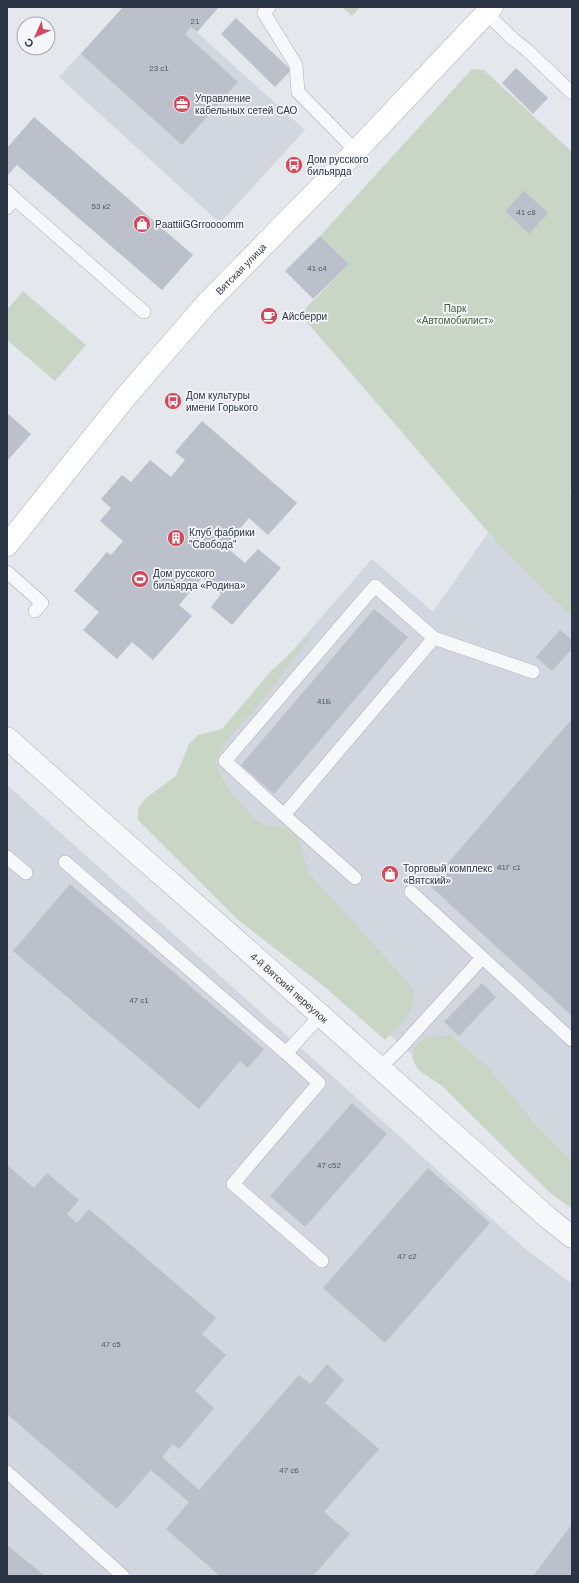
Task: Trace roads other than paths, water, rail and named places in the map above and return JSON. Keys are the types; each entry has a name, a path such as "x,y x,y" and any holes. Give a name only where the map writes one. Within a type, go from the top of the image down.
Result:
{"street":[{"name":"Вятская улица","path":"7,545 128,394 208,302 356,151 489,10"},
{"name":"4-й Вятский переулок","path":"7,738 106,827 321,1015 541,1212 572,1237"}],"lane":[{"path":"269,7 264,12 296,65 298,92 356,151"},
{"path":"489,10 513,39 528,50 572,93"},
{"path":"10,199 144,312"},
{"path":"7,572 42,603 35,611"},
{"path":"355,878 225,761 375,586 434,638 532,672"},
{"path":"284,815 434,638"},
{"path":"7,857 26,873"},
{"path":"65,862 319,1083 233,1184 322,1261"},
{"path":"411,892 572,1040"},
{"path":"380,1068 482,958"},
{"path":"286,1053 321,1015"},
{"path":"7,1472 123,1576"}],"place":[{"name":"Управление кабельных сетей САО","path":"182,104"},
{"name":"Дом русского бильярда","path":"294,165"},
{"name":"PaattiiGGrroooomm","path":"142,224"},
{"name":"Айсберри","path":"269,316"},
{"name":"Дом культуры имени Горького","path":"173,401"},
{"name":"Клуб фабрики \"Свобода\"","path":"176,538"},
{"name":"Дом русского бильярда «Родина»","path":"140,579"},
{"name":"Торговый комплекс «Вятский»","path":"390,874"}],"park label":[{"name":"Парк «Автомобилист»","path":"455,314"}]}
